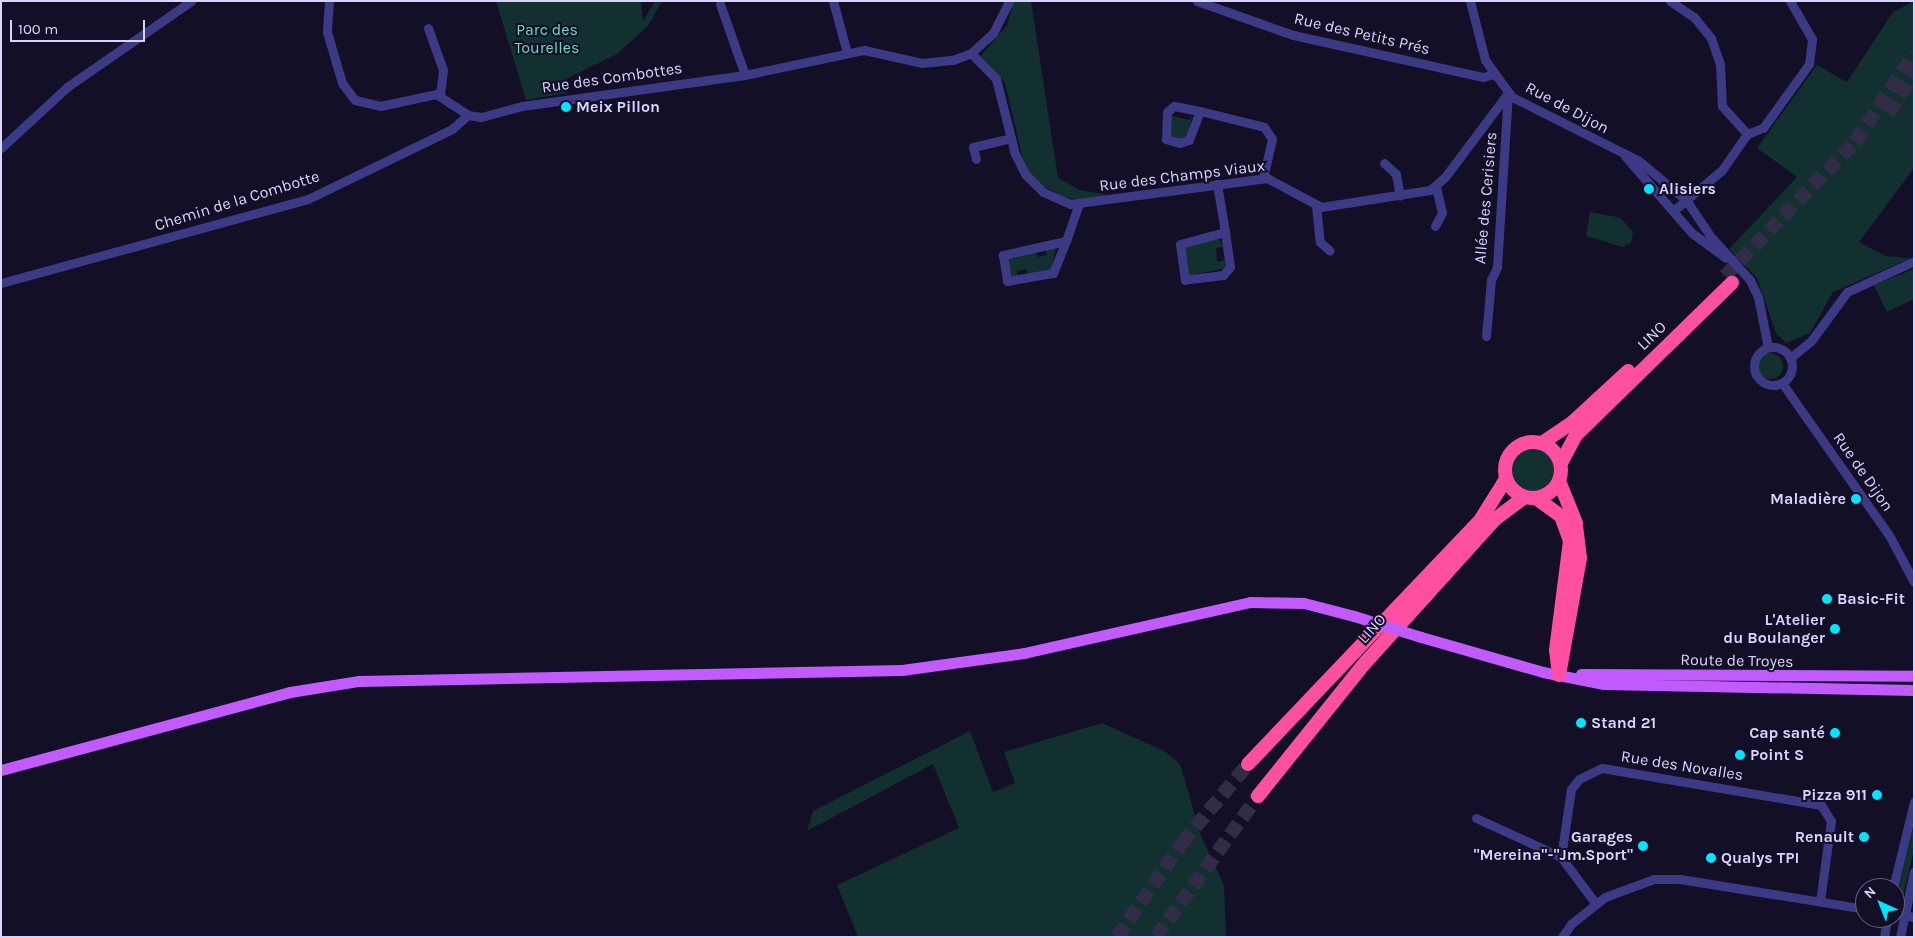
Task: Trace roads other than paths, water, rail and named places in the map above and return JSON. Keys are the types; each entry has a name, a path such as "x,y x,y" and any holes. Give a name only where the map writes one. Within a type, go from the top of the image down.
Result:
{"highway":[{"name":"LINO","path":"1248,764 1481,519 1506,479 1505,465 1511,452 1523,444 1542,443 1579,416 1728,279 1576,435 1561,463 1559,481 1551,492 1530,497 1494,520 1365,663 1258,796"},
{"path":"1542,443 1554,450 1561,463"},
{"path":"1506,479 1530,497 1561,516 1570,541 1556,650 1559,675"},
{"path":"1559,481 1576,523 1580,558 1559,675"}],"main road":[{"path":"1,770 290,692 359,681 902,670 1006,656 1250,602 1304,602 1559,675 1603,684 1914,690"},
{"name":"Route de Troyes","path":"1559,675 1914,676"}],"street":[{"path":"1,148 50,100 190,1"},
{"path":"329,1 327,32 342,83 355,100 380,106 440,95 468,115"},
{"path":"833,1 847,54"},
{"name":"Rue des Combottes","path":"468,115 485,117 522,106 744,75 847,54 877,50 932,63 972,53 993,33 1008,1"},
{"name":"Rue des Petits Prés","path":"1197,1 1293,34 1483,77 1493,74"},
{"name":"Rue de Dijon","path":"1470,1 1478,39 1493,74 1508,92 1527,108 1623,154 1659,174 1686,200 1758,298 1768,347"},
{"path":"1670,1 1694,16 1710,38 1720,64 1722,106 1747,134"},
{"path":"1673,211 1722,170 1747,134 1763,128 1811,60 1811,35 1790,1"},
{"path":"720,4 744,75"},
{"path":"428,28 443,70 440,95"},
{"name":"Rue des Champs Viaux","path":"972,53 996,79 1010,138 1019,164 1034,184 1053,198 1079,204 1263,178 1279,181 1316,206"},
{"path":"1330,251 1320,242 1316,206 1400,196 1436,187 1508,92"},
{"name":"Allée des Cerisiers","path":"1486,336 1491,280 1497,267 1508,92"},
{"path":"1200,111 1189,140 1179,143 1166,139 1170,108 1200,111 1270,131 1263,178"},
{"name":"Chemin de la Combotte","path":"1,283 308,199 452,129 468,115"},
{"path":"976,160 973,147 1010,138"},
{"name":"Rue de Dijon","path":"1623,154 1702,242 1733,262"},
{"path":"1384,163 1396,174 1400,196"},
{"path":"1217,184 1225,232 1228,272 1185,280 1180,244 1225,232"},
{"path":"1435,226 1442,213 1436,187"},
{"name":"Rue des Champs Viaux","path":"1066,242 1003,255 1007,281 1051,275 1066,242 1079,204"},
{"path":"1790,358 1811,340 1847,292 1914,261"},
{"path":"1768,347 1781,349 1790,358 1792,369 1782,383 1763,383 1754,373 1757,354 1768,347"},
{"name":"Rue de Dijon","path":"1782,383 1889,535 1914,582"},
{"name":"Rue des Novalles","path":"1561,858 1571,789 1579,779 1602,768 1791,799 1821,806 1831,821 1820,901"},
{"path":"1896,878 1912,818 1914,802"},
{"path":"1476,818 1561,858 1596,904"},
{"path":"1905,897 1914,871"},
{"path":"1562,937 1596,904 1634,885 1680,878 1855,907"}],"tunnel":[{"path":"1725,276 1855,142 1914,54"},
{"path":"1888,113 1914,73"},
{"path":"1117,937 1182,843 1248,764"},
{"path":"1156,937 1258,796"}],"place":[{"name":"Meix Pillon","path":"566,107"},
{"name":"Alisiers","path":"1649,189"},
{"name":"Maladière","path":"1856,499"},
{"name":"Basic-Fit","path":"1827,599"},
{"name":"L'Atelier du Boulanger","path":"1835,629"},
{"name":"Stand 21","path":"1581,723"},
{"name":"Cap santé","path":"1835,733"},
{"name":"Point S","path":"1740,755"},
{"name":"Pizza 911","path":"1877,795"},
{"name":"Renault","path":"1864,837"},
{"name":"Garages \"Mereina\"-\"Jm.Sport\"","path":"1643,846"},
{"name":"Qualys TPI","path":"1711,858"}],"park label":[{"name":"Parc des Tourelles","path":"547,39"}]}
